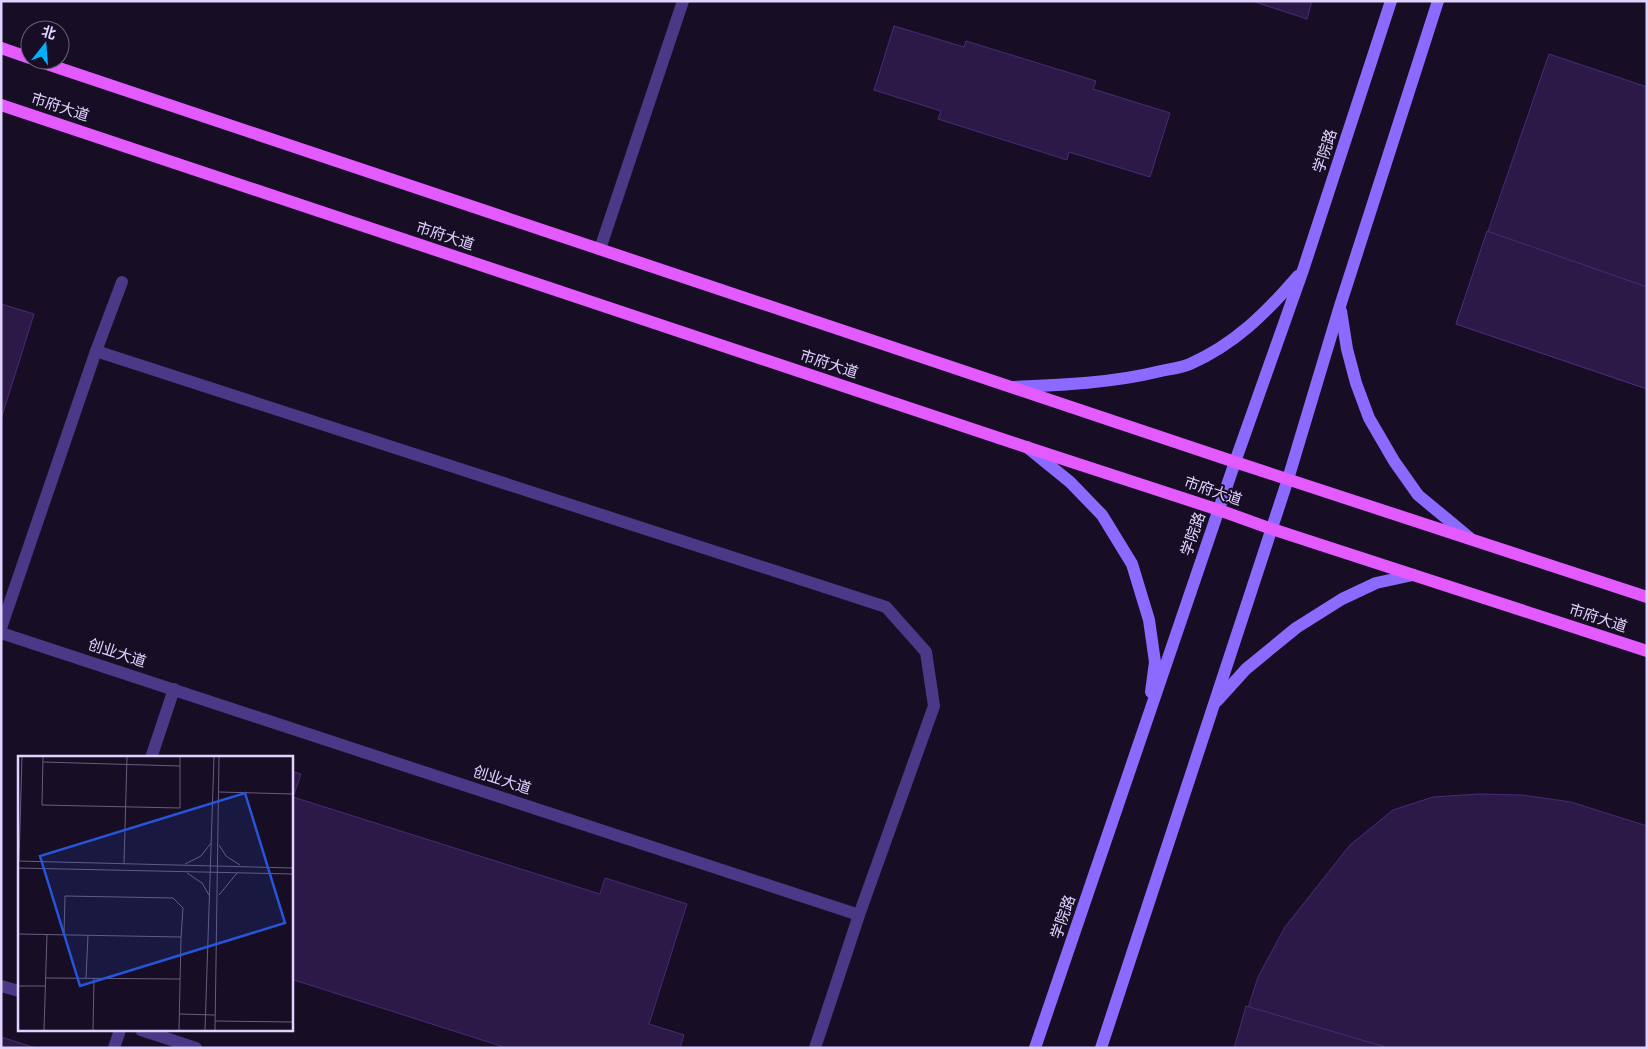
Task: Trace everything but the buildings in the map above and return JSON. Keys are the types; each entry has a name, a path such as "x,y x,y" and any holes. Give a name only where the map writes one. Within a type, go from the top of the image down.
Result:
{"main road":[{"name":"学院路","path":"1035,1048 1235,462 1304,270 1391,1"},
{"path":"1101,1048 1272,529 1340,306 1438,1"},
{"path":"1,48 20,55"},
{"path":"65,70 1235,462 1647,597"},
{"name":"市府大道","path":"1,105 1272,529 1647,651"},
{"path":"1012,387 1088,384 1146,375 1189,365 1233,340 1270,309 1304,270"},
{"path":"1340,306 1347,349 1368,418 1394,461 1418,495 1471,539"},
{"path":"1026,447 1070,482 1102,515 1132,564 1149,620 1155,662 1147,722"},
{"path":"1214,704 1246,670 1296,628 1342,599 1376,583 1413,575"}],"street":[{"path":"600,250 683,1"},
{"path":"1,628 96,351 122,282"},
{"path":"96,351 886,607 926,652 934,706 859,915 816,1048"},
{"name":"创业大道","path":"1,633 859,915"},
{"path":"152,756 174,689"},
{"path":"1,986 18,991"},
{"path":"114,1048 119,1032"},
{"path":"147,1032 196,1048"}]}
